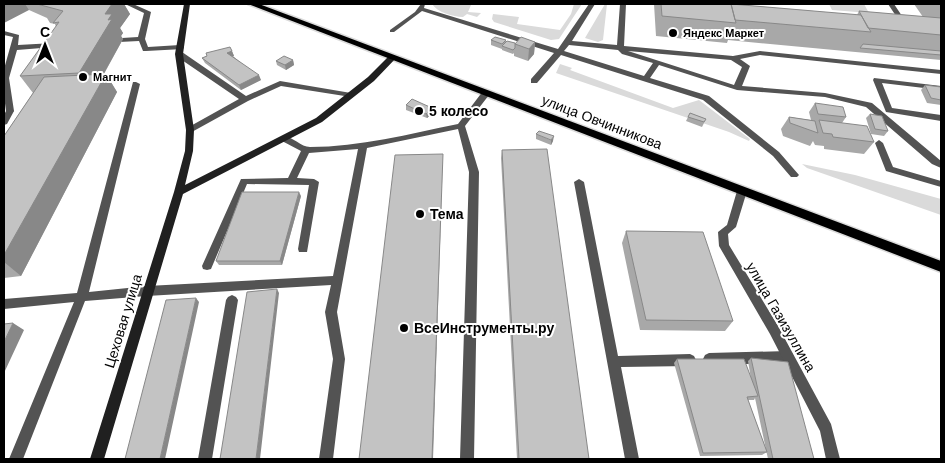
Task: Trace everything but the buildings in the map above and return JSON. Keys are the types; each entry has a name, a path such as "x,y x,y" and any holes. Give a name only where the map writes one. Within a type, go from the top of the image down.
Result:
{"main road":[{"name":"Цеховая улица","path":"97,459 147,291 179,192 189,151 190,130 180,50 187,4"},
{"name":"улица Овчинникова","path":"252,4 265,6 486,93 941,267"},
{"path":"179,192 319,120 371,79 393,57"}],"street":[{"path":"128,4 148,12 141,39 146,49 180,50 245,99"},
{"path":"534,81 567,43 592,4"},
{"path":"620,48 623,4"},
{"path":"888,24 897,22 899,16 891,4"},
{"path":"392,31 422,6 559,52 706,98 776,154 794,175"},
{"path":"4,33 16,36 5,78 10,111 4,122"},
{"path":"122,40 141,39"},
{"path":"567,43 733,58 760,52 941,72"},
{"path":"13,48 61,45"},
{"path":"620,48 625,52 657,63 737,88 825,95 869,105 934,162 941,165"},
{"path":"733,58 746,66 737,88"},
{"path":"646,79 657,63"},
{"path":"941,88 877,80 889,110 941,118"},
{"path":"190,130 245,99 280,83 351,95"},
{"path":"16,459 82,296 136,84"},
{"path":"285,139 306,150 363,146 461,126 486,93"},
{"path":"461,126 474,172 467,459"},
{"path":"879,143 890,169 941,184"},
{"path":"326,459 339,359 331,312 363,146"},
{"path":"291,181 306,150"},
{"path":"207,266 244,181 314,182 303,249"},
{"path":"578,182 632,459"},
{"name":"улица Газизуллина","path":"742,191 731,227 723,232 724,246 788,357 826,429 833,459"},
{"path":"4,304 147,291 338,280"},
{"path":"204,459 232,300"},
{"path":"613,362 788,357"}],"shaded area":[{"path":"432,4 471,5 468,12 481,13 477,17 467,14 463,17 455,16 441,12"},
{"path":"574,4 582,4 559,39 551,40 494,22 492,19 493,14 519,17 517,24 560,30 571,14"},
{"path":"605,4 607,4 603,40 598,42 585,38"},
{"path":"829,4 864,4 869,13 832,10"},
{"path":"560,64 572,68 570,70 673,108 699,100 750,139 749,141 729,132 556,73"},
{"path":"802,164 855,175 941,199 941,215 807,168"}],"place":[{"name":"Яндекс Маркет","path":"673,33"},
{"name":"Магнит","path":"83,77"},
{"name":"5 колесо","path":"419,111"},
{"name":"Тема","path":"420,214"},
{"name":"ВсеИнструменты.ру","path":"404,328"}]}
